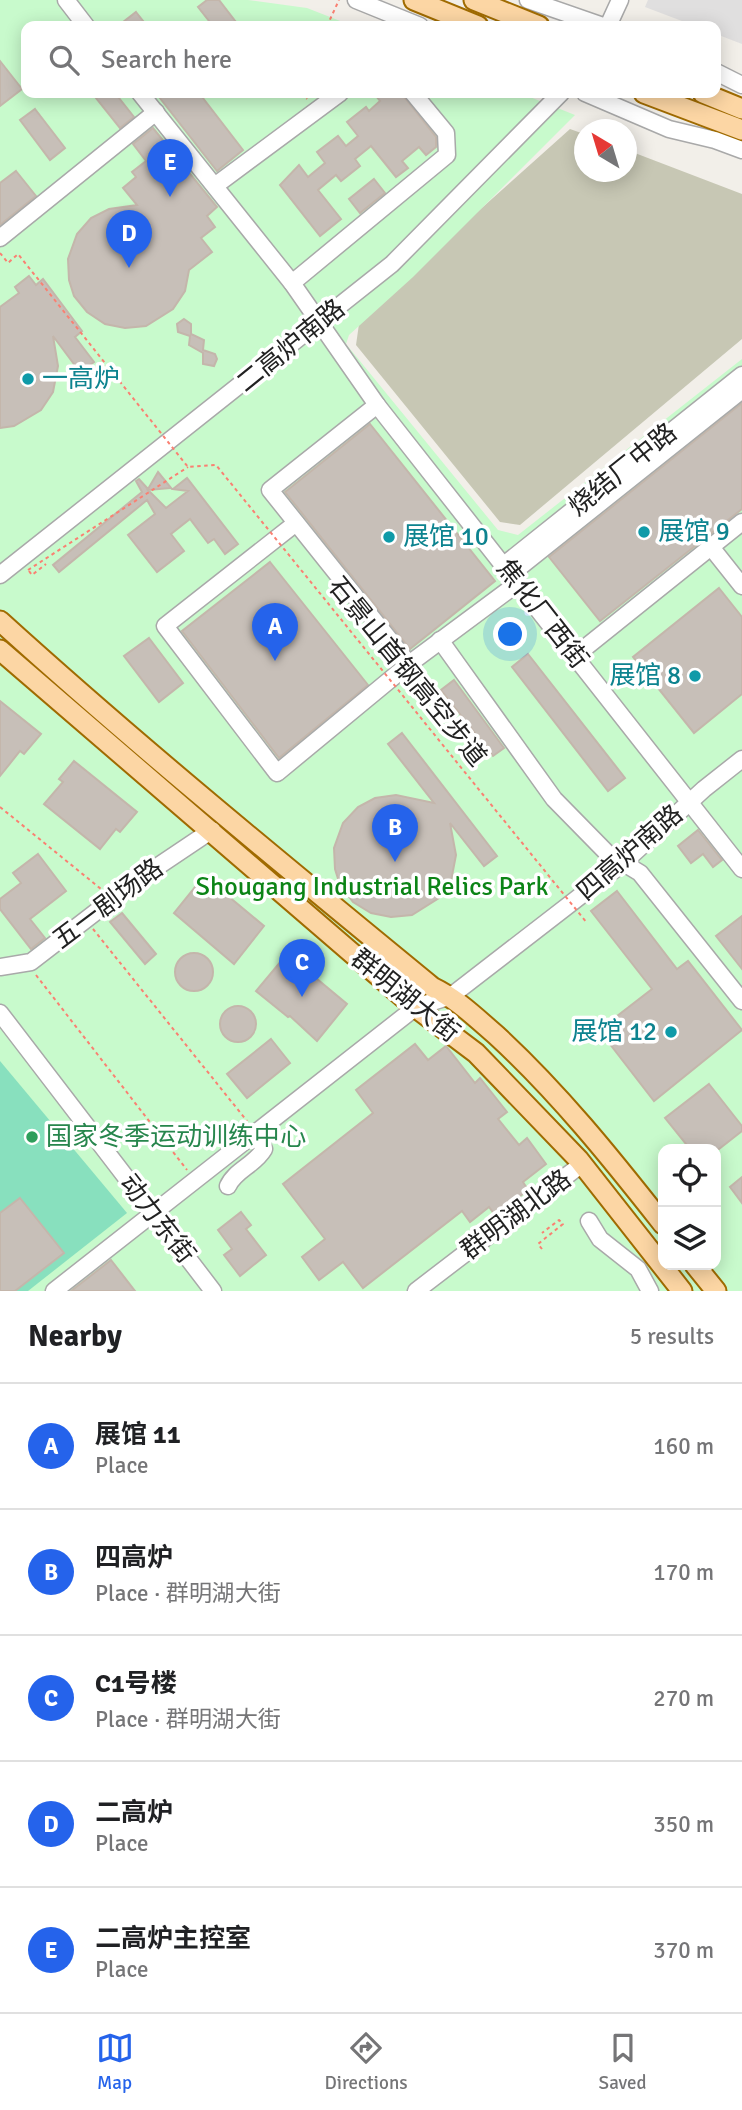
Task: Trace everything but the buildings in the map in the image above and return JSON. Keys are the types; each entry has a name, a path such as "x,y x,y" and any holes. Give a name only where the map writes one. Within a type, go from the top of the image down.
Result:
{"main road":[{"path":"414,0 466,21"},
{"path":"474,0 526,21"},
{"path":"657,98 742,130"},
{"path":"715,98 742,109"},
{"name":"群明湖大街","path":"0,621 89,701 306,884 432,987 451,996 556,1094 658,1218"},
{"name":"群明湖大街","path":"0,650 416,1007 475,1053 582,1164 682,1291"},
{"path":"699,1270 716,1291"}],"street":[{"path":"66,0 82,21"},
{"path":"528,0 590,21"},
{"path":"608,21 620,0"},
{"path":"359,1 408,21"},
{"path":"721,74 742,85"},
{"name":"焦化厂西街","path":"144,98 292,283 377,405 742,869"},
{"path":"216,185 333,98"},
{"path":"292,283 447,155 446,133 417,98"},
{"name":"二高炉南路","path":"0,575 392,264 556,98"},
{"path":"597,98 668,128 742,150"},
{"path":"0,238 156,112"},
{"name":"烧结厂中路","path":"511,574 742,375"},
{"name":"烧结厂中路","path":"511,574 742,390"},
{"path":"377,405 270,490 409,664"},
{"path":"576,655 742,522"},
{"path":"296,523 165,626 277,774 440,640 511,574"},
{"path":"711,547 742,586"},
{"path":"440,640 554,799 578,828 640,873 742,1001"},
{"name":"四高炉南路","path":"451,996 623,863 742,759"},
{"name":"五一剧场路","path":"0,967 32,962 113,899 212,830"},
{"path":"54,1291 416,1007 451,996"},
{"name":"动力东街","path":"0,1013 213,1291"},
{"path":"228,1186 231,1179 258,1159 264,1149 256,1132"},
{"name":"群明湖北路","path":"416,1291 582,1164"},
{"path":"589,1221 600,1239 638,1269 650,1291"}],"path":[{"path":"329,21 339,0"},
{"path":"0,253 8,263 18,254 188,467 28,570 32,575 46,564"},
{"path":"88,366 95,369 107,363"},
{"name":"石景山首钢高空步道","path":"188,467 216,466 587,923"},
{"path":"0,807 113,899"},
{"path":"86,920 256,1132"},
{"path":"32,962 32,970 187,1171"},
{"path":"542,1233 559,1220 563,1224 538,1244 542,1249"}],"shaded area":[{"path":"648,0 742,0 742,44 721,36 721,21 682,21 645,7"},
{"path":"570,129 574,130 574,182 637,182 637,154 742,194 742,339 520,525 500,522 356,345 360,317"}],"green space":[{"name":"Shougang Industrial Relics Park","path":"0,0 248,0 307,8 340,21 21,21 21,98 532,98 575,115 413,277 349,335 346,344 498,530 518,535 742,359 742,1291 0,1291"},
{"name":"国家冬季运动训练中心","path":"0,1061 127,1213 28,1291 0,1291"}],"place":[{"name":"二高炉主控室","path":"170,197"},
{"name":"二高炉","path":"129,268"},
{"name":"一高炉","path":"28,379"},
{"name":"展馆 9","path":"644,532"},
{"name":"展馆 10","path":"389,537"},
{"name":"展馆 11","path":"275,661"},
{"name":"展馆 8","path":"695,676"},
{"name":"四高炉","path":"395,862"},
{"name":"C1号楼","path":"302,997"},
{"name":"展馆 12","path":"671,1032"},
{"name":"国家冬季运动训练中心","path":"32,1137"}]}
